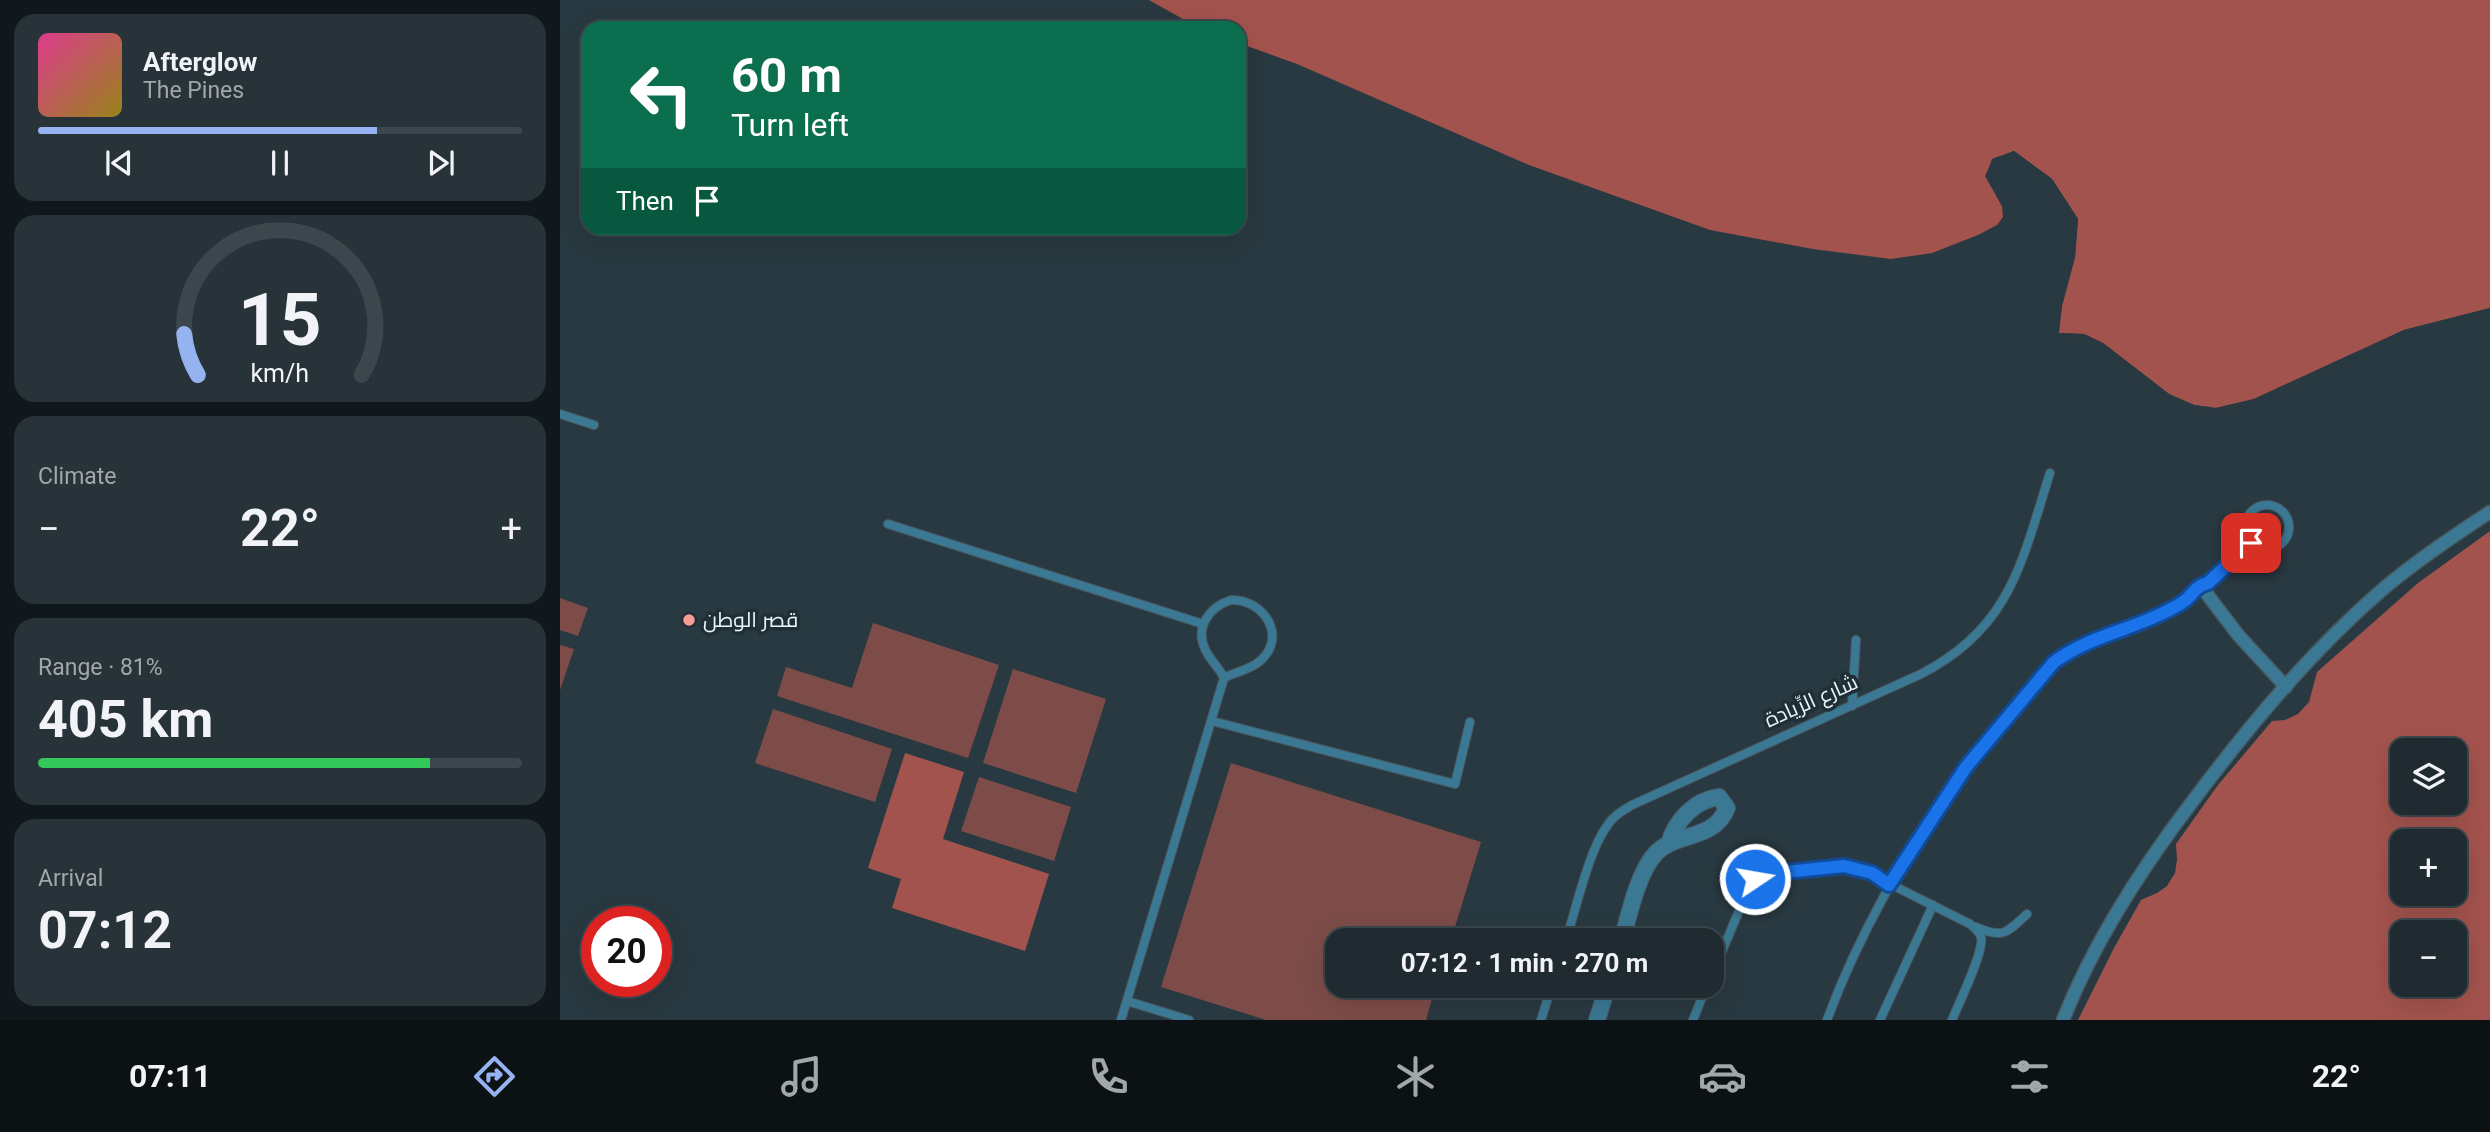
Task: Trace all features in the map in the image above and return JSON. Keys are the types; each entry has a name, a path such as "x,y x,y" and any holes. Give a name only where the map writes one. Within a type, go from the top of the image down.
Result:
{"street":[{"path":"2063,1020 2074,991 2117,910 2154,852 2268,706 2328,641 2383,589 2444,542 2490,512"},
{"path":"2200,585 2239,636 2286,687"},
{"path":"1625,928 1647,867 1655,854 1669,842"},
{"path":"1597,1020 1604,998"}],"lane":[{"path":"560,414 594,425"},
{"name":"شارع الرِّيادة","path":"1570,928 1596,845 1615,816 1632,805 1937,666 1965,646 1990,621 2009,592 2050,473"},
{"path":"2265,505 2280,509 2289,524 2289,532 2283,544 2268,550 2251,543 2244,524 2251,512 2265,505"},
{"path":"888,524 1203,624"},
{"path":"1827,1020 1845,970 1889,885 1966,767 2054,662 2072,649 2162,614 2185,601 2200,585 2208,583 2251,543"},
{"path":"1121,1020 1224,678 1250,667 1267,653 1271,636 1268,619 1251,603 1231,600 1214,608 1203,624 1203,646 1224,678"},
{"path":"1852,706 1856,640"},
{"path":"1212,721 1455,784 1470,722"},
{"path":"1724,947 1747,892 1755,879 1766,874 1844,866 1872,873 1889,885 1993,934 2010,930 2027,914"},
{"path":"1880,1020 1933,905"},
{"path":"1952,1020 1982,940 1979,932 1970,924"},
{"path":"1541,1020 1548,998"},
{"path":"1693,1020 1702,998"},
{"path":"1127,1001 1189,1020"}],"shaded area":[{"path":"1149,0 2490,0 2490,308 2404,330 2254,399 2216,408 2194,405 2169,394 2103,343 2084,334 2058,333 2075,257 2078,219 2052,179 2014,151 1992,159 1986,176 2002,206 2003,217 1997,225 1978,235 1932,253 1891,259 1813,249 1710,230 1529,165 1297,64 1246,46 1246,21 1186,21"},
{"path":"2490,531 2490,1020 2078,1020 2141,900 2167,886 2175,873 2176,844 2218,785 2272,721 2285,720 2298,714 2309,702 2317,672 2418,583"},
{"path":"560,598 588,608 578,636 560,630"},
{"path":"873,623 999,665 968,758 777,696 786,667 852,688"},
{"path":"560,645 574,649 560,690"},
{"path":"1013,669 1106,699 1076,793 983,763"},
{"path":"773,709 892,749 875,802 755,763"},
{"path":"905,753 964,772 943,839 1049,874 1025,951 892,908 901,879 868,868"},
{"path":"1231,763 1481,842 1455,928 1325,928 1325,998 1432,998 1426,1020 1266,1020 1161,987"},
{"path":"979,777 1071,807 1054,861 961,831"}],"pier":[{"path":"2014,151 2052,179 2078,219 2075,257 2062,306 2059,333 2084,334 2103,343 2169,394 2194,405 2216,408 2254,399 2404,330 2490,308 2490,311 2406,333 2255,403 2216,412 2193,408 2167,397 2102,346 2083,337 2056,335 2059,305 2071,257 2074,220 2049,181 2013,155 1995,161 1989,175 2006,207 2002,206 1985,176 1993,159"}],"place":[{"name":"قصر الوطن","path":"689,620"}],"route":[{"path":"1755,879 1766,874 1844,866 1872,873 1889,885 1966,767 2054,662 2072,649 2162,614 2185,601 2200,585 2208,583 2251,543"}]}
